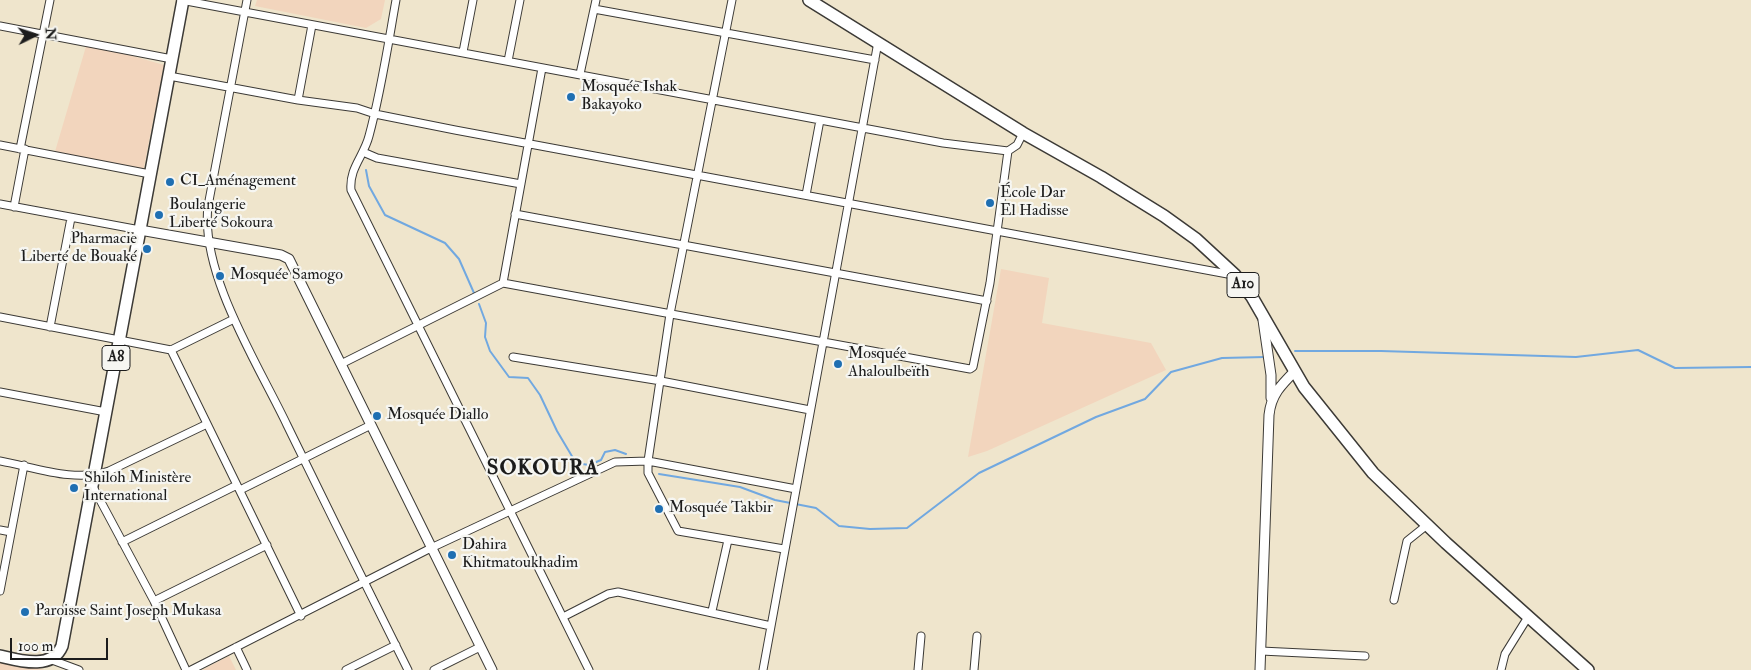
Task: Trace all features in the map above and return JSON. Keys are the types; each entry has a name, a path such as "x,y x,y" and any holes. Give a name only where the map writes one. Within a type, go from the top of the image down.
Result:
{"main road":[{"name":"A8","path":"52,660 59,654 62,646 182,0"},
{"name":"A10","path":"809,0 821,4 1023,133 1101,177 1196,239 1235,275 1260,309 1295,371 1326,416 1373,473 1427,525 1588,670"},
{"path":"0,656 33,663 52,660"}],"street":[{"path":"14,207 42,34 50,0"},
{"path":"182,0 580,74 711,101 943,143 1008,151 1017,145 1023,133"},
{"path":"247,0 208,206 206,225 208,242 234,319 408,670"},
{"path":"396,0 375,114 367,145 352,172 351,190 589,670"},
{"path":"463,52 473,0"},
{"path":"508,61 520,0"},
{"path":"580,74 596,0"},
{"path":"732,0 682,245 648,461 648,473 678,531 784,549"},
{"path":"594,9 875,60"},
{"path":"298,100 312,25"},
{"path":"0,26 172,59"},
{"path":"763,670 878,42"},
{"path":"503,283 542,68"},
{"path":"169,76 298,100 357,108 375,114 1235,275"},
{"path":"806,195 820,120"},
{"path":"0,145 150,174"},
{"path":"341,364 503,283 970,369 973,366 987,301 1008,151"},
{"path":"363,152 377,158 521,184"},
{"path":"0,204 281,255 289,259 492,670"},
{"path":"515,214 987,301"},
{"path":"50,326 71,218"},
{"path":"1260,309 1268,344 1271,375 1260,670"},
{"path":"0,317 171,350 234,319"},
{"path":"171,350 300,616"},
{"path":"513,357 661,381 810,410"},
{"path":"1270,401 1278,388 1295,371"},
{"path":"0,392 106,412"},
{"path":"0,461 93,480 207,424"},
{"path":"122,542 303,459 371,425"},
{"path":"191,670 431,548 509,510 616,462 648,461 796,489"},
{"path":"0,591 24,465"},
{"path":"93,480 122,542 154,601 186,670"},
{"path":"1394,600 1406,540 1427,525"},
{"path":"0,530 11,532"},
{"path":"712,611 728,540"},
{"path":"154,601 267,545"},
{"path":"563,617 608,594 618,592 712,611 771,626"},
{"path":"1501,670 1505,654 1528,617"},
{"path":"918,670 921,636"},
{"path":"974,670 978,636"},
{"path":"346,670 396,645"},
{"path":"434,670 480,647"},
{"path":"236,648 247,670"},
{"path":"1262,651 1366,656"},
{"path":"52,660 79,670"}],"shaded area":[{"path":"257,0 385,0 381,19 366,28 255,6"},
{"path":"87,43 164,65 143,172 54,155"},
{"path":"1001,269 1049,278 1042,323 1151,343 1166,370 987,451 968,457"},
{"path":"229,656 236,670 202,670"},
{"path":"0,659 41,669 45,670 0,670"}],"waterway":[{"path":"366,170 369,186 385,215 445,243 459,259 474,293"},
{"path":"479,304 486,323 485,337 490,351 509,377 528,378 540,395 557,431 576,463 589,465 601,460 605,452 615,450 626,454"},
{"path":"1295,351 1381,351 1576,357 1638,350 1675,368 1751,367"},
{"path":"659,474 740,487 775,500 816,508 839,526 870,529 907,528 979,473 1096,417 1145,399 1171,372 1222,358 1265,357"}],"place":[{"name":"Mosquée Ishak Bakayoko","path":"571,97"},
{"name":"CI_Aménagement","path":"170,182"},
{"name":"École Dar El Hadisse","path":"990,203"},
{"name":"Boulangerie Liberté Sokoura","path":"159,215"},
{"name":"Pharmacie Liberté de Bouaké","path":"147,249"},
{"name":"Mosquée Samogo","path":"220,276"},
{"name":"Mosquée Ahaloulbeïth","path":"838,364"},
{"name":"Mosquée Diallo","path":"377,416"},
{"name":"Shiloh Ministère International","path":"74,488"},
{"name":"Mosquée Takbir","path":"659,509"},
{"name":"Dahira Khitmatoukhadim","path":"452,555"},
{"name":"Paroisse Saint Joseph Mukasa","path":"25,612"}],"district":[{"name":"SOKOURA","path":"543,469"}]}
